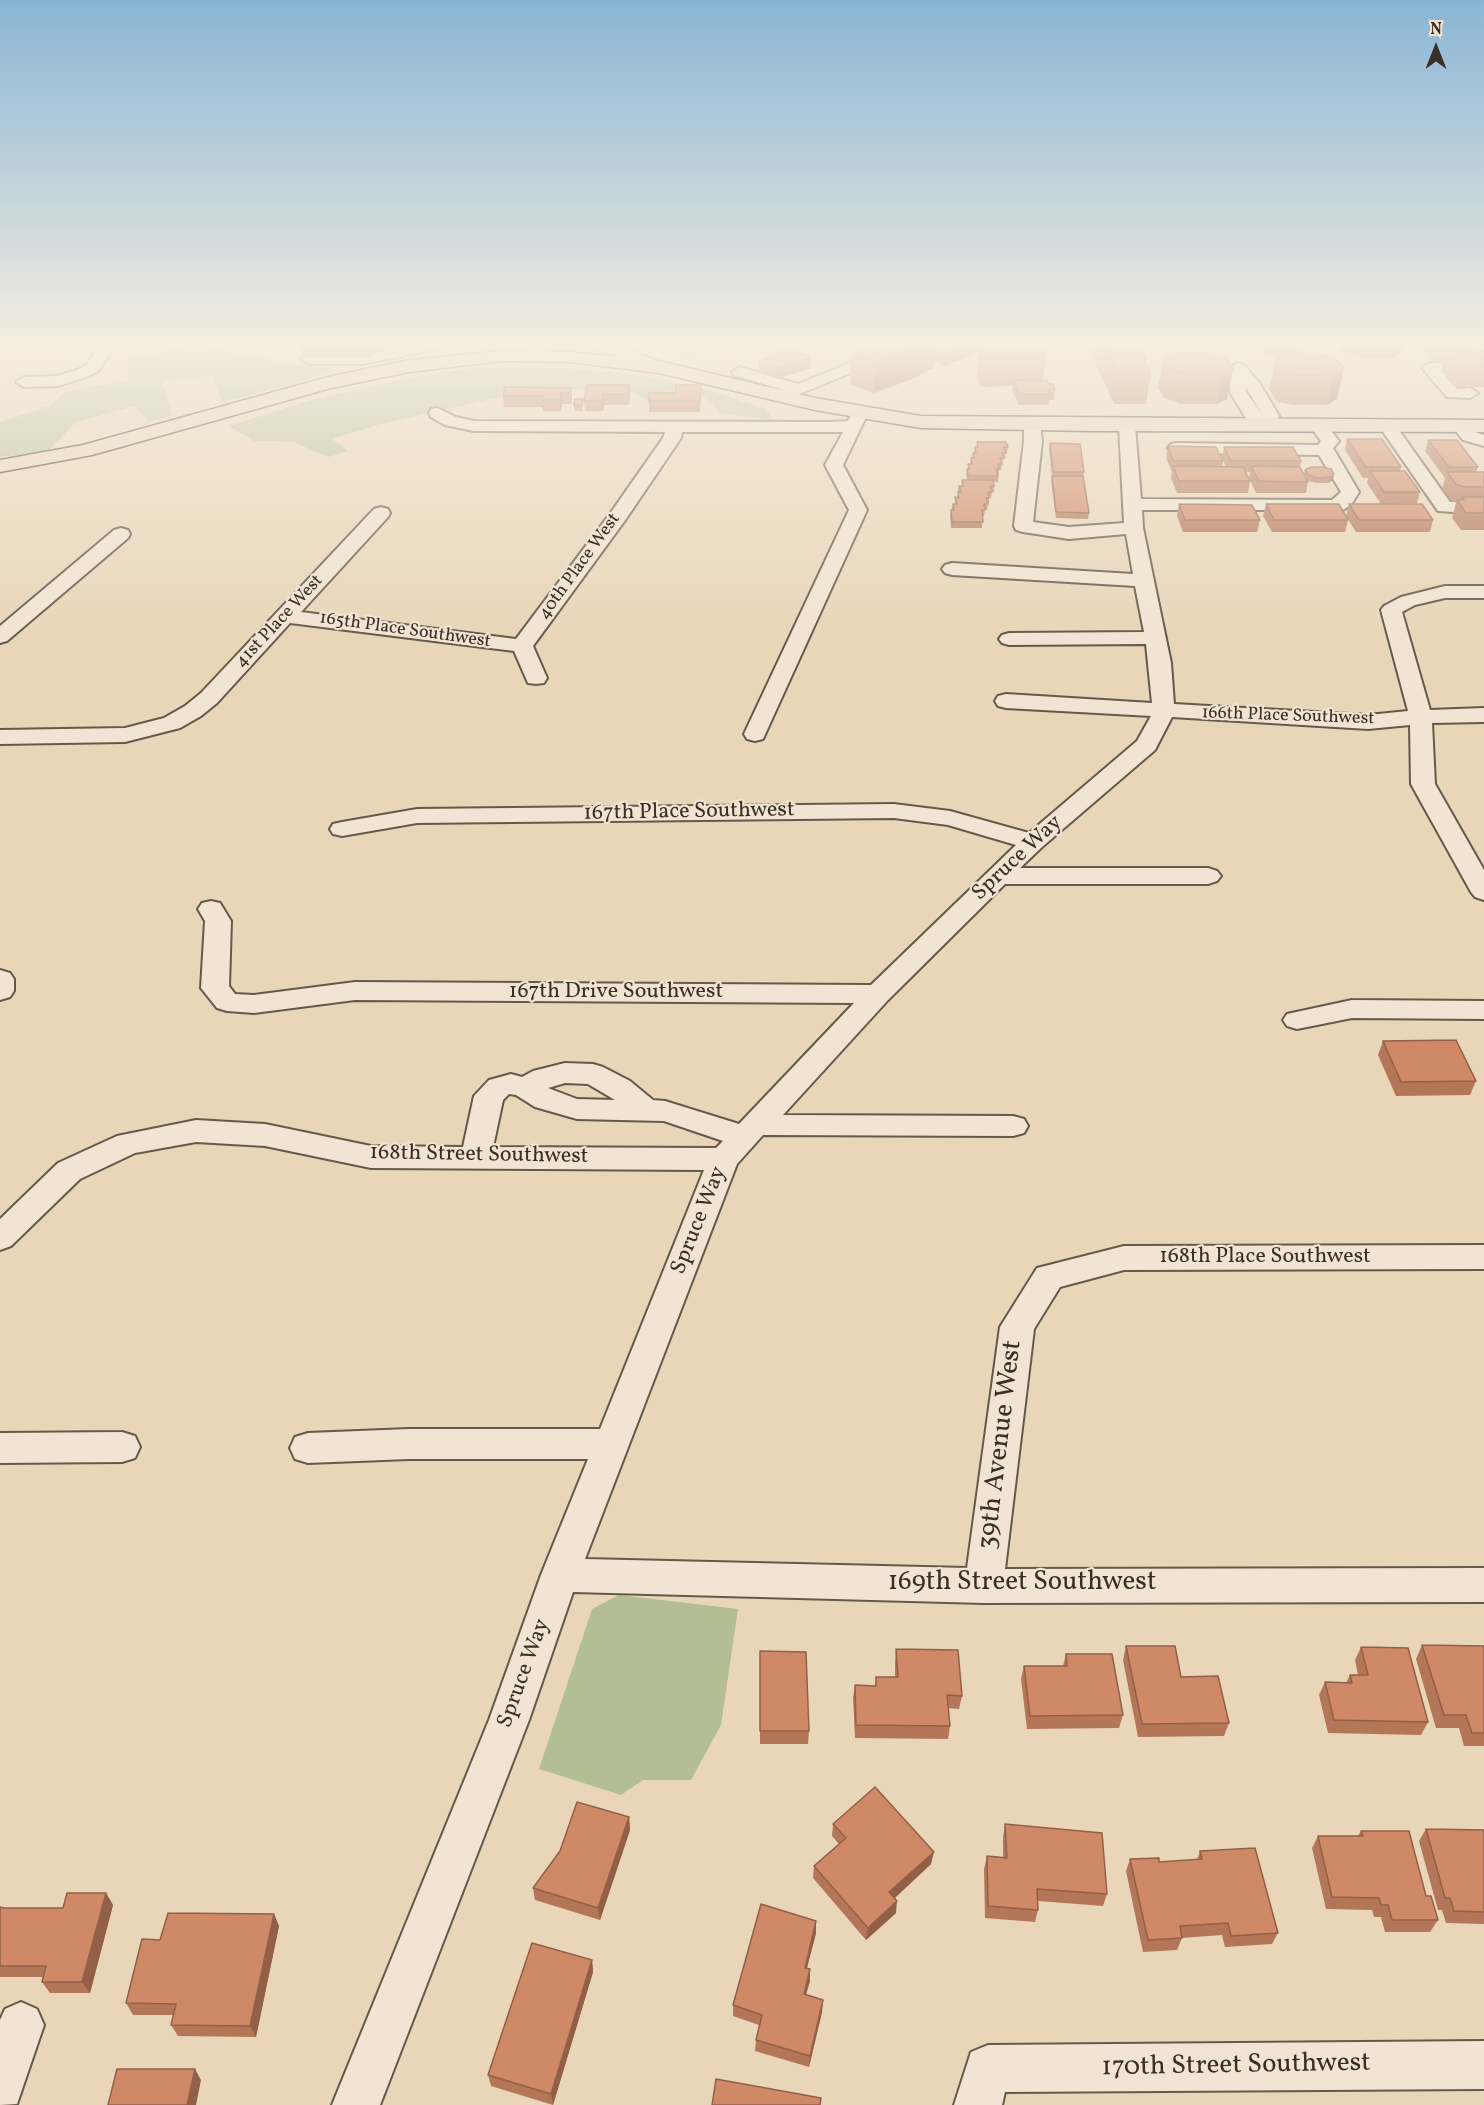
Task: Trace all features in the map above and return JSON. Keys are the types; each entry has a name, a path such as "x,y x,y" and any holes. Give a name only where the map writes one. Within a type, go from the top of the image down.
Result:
{"main road":[{"path":"0,466 85,451 120,441"}],"street":[{"name":"40th Place West","path":"522,646 670,441"},
{"path":"755,734 858,510 834,465 846,441"},
{"path":"1033,441 1023,526 1069,533 1133,516 1336,506 1346,501 1350,492 1325,450"},
{"path":"1128,441 1133,516 1161,663 1164,712"},
{"path":"1325,450 1330,441"},
{"path":"1398,441 1445,507 1484,508"},
{"path":"1171,448 1325,450"},
{"name":"41st Place West","path":"0,737 102,737 148,731 172,723 193,711 209,698 287,616 381,513"},
{"path":"0,637 121,534"},
{"path":"952,569 1145,580"},
{"path":"1484,592 1445,592 1408,600 1391,609 1421,717 1423,784 1484,892"},
{"name":"165th Place Southwest","path":"287,616 522,646"},
{"path":"1009,639 1156,638"},
{"path":"522,646 536,678"},
{"name":"166th Place Southwest","path":"1006,701 1164,712 1368,722 1484,714"},
{"name":"Spruce Way","path":"356,2105 509,1720 560,1575 612,1444 742,1140 878,994 998,876 1033,842 1147,745 1164,712"},
{"name":"167th Place Southwest","path":"342,829 417,816 894,811 950,818 1033,842"},
{"path":"998,876 1208,876"},
{"name":"167th Drive Southwest","path":"211,909 218,921 215,988 227,1002 254,1005 355,991 878,994"},
{"path":"0,979 0,992"},
{"path":"1297,1020 1352,1009 1484,1010"},
{"path":"476,1158 489,1096 499,1087 511,1084 526,1088 545,1100 577,1109 601,1112 645,1110 665,1112 742,1140"},
{"name":"168th Street Southwest","path":"0,1238 69,1171 128,1144 196,1131 265,1135 371,1157 476,1158 742,1140 1013,1126"},
{"name":"168th Place Southwest","path":"1049,1277 1124,1258 1484,1257"},
{"name":"39th Avenue West","path":"984,1586 1017,1327 1049,1277"},
{"path":"308,1448 421,1444 612,1444"},
{"path":"0,1448 122,1447"},
{"name":"169th Street Southwest","path":"560,1575 984,1586 1484,1585"},
{"path":"0,2087 21,2025"},
{"name":"170th Street Southwest","path":"983,2087 1484,2065"}],"green space":[{"path":"0,441 57,441 48,451 0,457"},
{"path":"263,441 335,441 349,451 328,457 294,442"},
{"path":"619,1595 738,1609 721,1725 691,1780 643,1780 621,1795 539,1769 592,1609"}],"building":[{"path":"1349,441 1384,441 1401,467 1366,467"},
{"path":"1429,441 1458,441 1478,467 1449,467"},
{"path":"977,442 1006,442 1008,447 1004,447 1006,453 1002,453 1004,458 1000,458 1002,464 998,464 999,469 996,469 998,476 968,476 968,464 972,464 971,458 974,458 973,453 976,453"},
{"path":"1050,443 1080,444 1084,472 1053,472"},
{"path":"1168,446 1216,447 1223,461 1173,461"},
{"path":"1224,447 1293,447 1301,461 1231,461"},
{"path":"1173,466 1243,467 1250,481 1179,481"},
{"path":"1251,466 1300,467 1308,482 1259,481"},
{"path":"1311,467 1331,469 1334,474 1330,477 1318,478 1308,475 1305,470"},
{"path":"1370,471 1405,471 1420,492 1384,492"},
{"path":"1447,472 1484,472 1484,487 1464,487 1456,484"},
{"path":"1052,476 1083,476 1089,513 1056,512"},
{"path":"962,480 993,480 994,486 990,486 992,492 988,492 989,498 986,498 988,504 984,504 985,510 982,510 983,522 952,522 951,510 954,510 953,504 957,504 955,497 959,498 958,492 961,492 959,486 963,486"},
{"path":"1462,497 1484,497 1484,513 1466,513 1457,500 1464,500"},
{"path":"1179,504 1252,505 1260,520 1185,520"},
{"path":"1266,504 1339,504 1348,520 1274,520"},
{"path":"1349,504 1422,504 1433,520 1359,520"},
{"path":"1456,1040 1476,1081 1401,1082 1383,1041"},
{"path":"1422,1645 1484,1646 1484,1733 1472,1733 1466,1715 1444,1715"},
{"path":"1126,1646 1175,1646 1181,1677 1218,1676 1229,1723 1142,1724"},
{"path":"1361,1647 1408,1648 1428,1722 1334,1720 1325,1682 1352,1683 1350,1675 1368,1675"},
{"path":"896,1649 958,1650 962,1696 947,1695 950,1726 856,1725 855,1685 876,1686 876,1677 898,1677"},
{"path":"760,1651 806,1652 809,1731 760,1731"},
{"path":"1066,1654 1112,1654 1123,1715 1030,1716 1024,1666 1067,1666"},
{"path":"875,1787 934,1852 889,1892 897,1901 868,1928 814,1866 846,1838 833,1824"},
{"path":"577,1802 629,1817 598,1908 533,1888 560,1851"},
{"path":"1005,1824 1102,1833 1107,1894 1037,1889 1038,1910 988,1906 987,1856 1007,1858"},
{"path":"1426,1829 1484,1830 1484,1912 1454,1911 1450,1898 1445,1898"},
{"path":"1361,1831 1409,1831 1426,1896 1431,1896 1438,1920 1392,1920 1388,1905 1381,1905 1379,1898 1332,1897 1318,1836 1363,1836"},
{"path":"1255,1848 1278,1933 1231,1936 1228,1923 1180,1926 1182,1938 1148,1940 1130,1859 1159,1858 1159,1862 1202,1859 1200,1851"},
{"path":"67,1893 106,1893 82,1982 42,1982 46,1966 0,1966 0,1907 63,1908"},
{"path":"761,1904 816,1921 805,1968 810,1969 804,1994 823,2000 810,2056 756,2040 762,2015 733,2005"},
{"path":"168,1913 274,1914 250,2026 171,2025 176,2004 126,2003 142,1939 160,1940"},
{"path":"532,1943 592,1960 551,2094 488,2075"},
{"path":"117,2069 195,2069 187,2105 108,2105"},
{"path":"716,2079 821,2098 820,2105 712,2105"}]}
